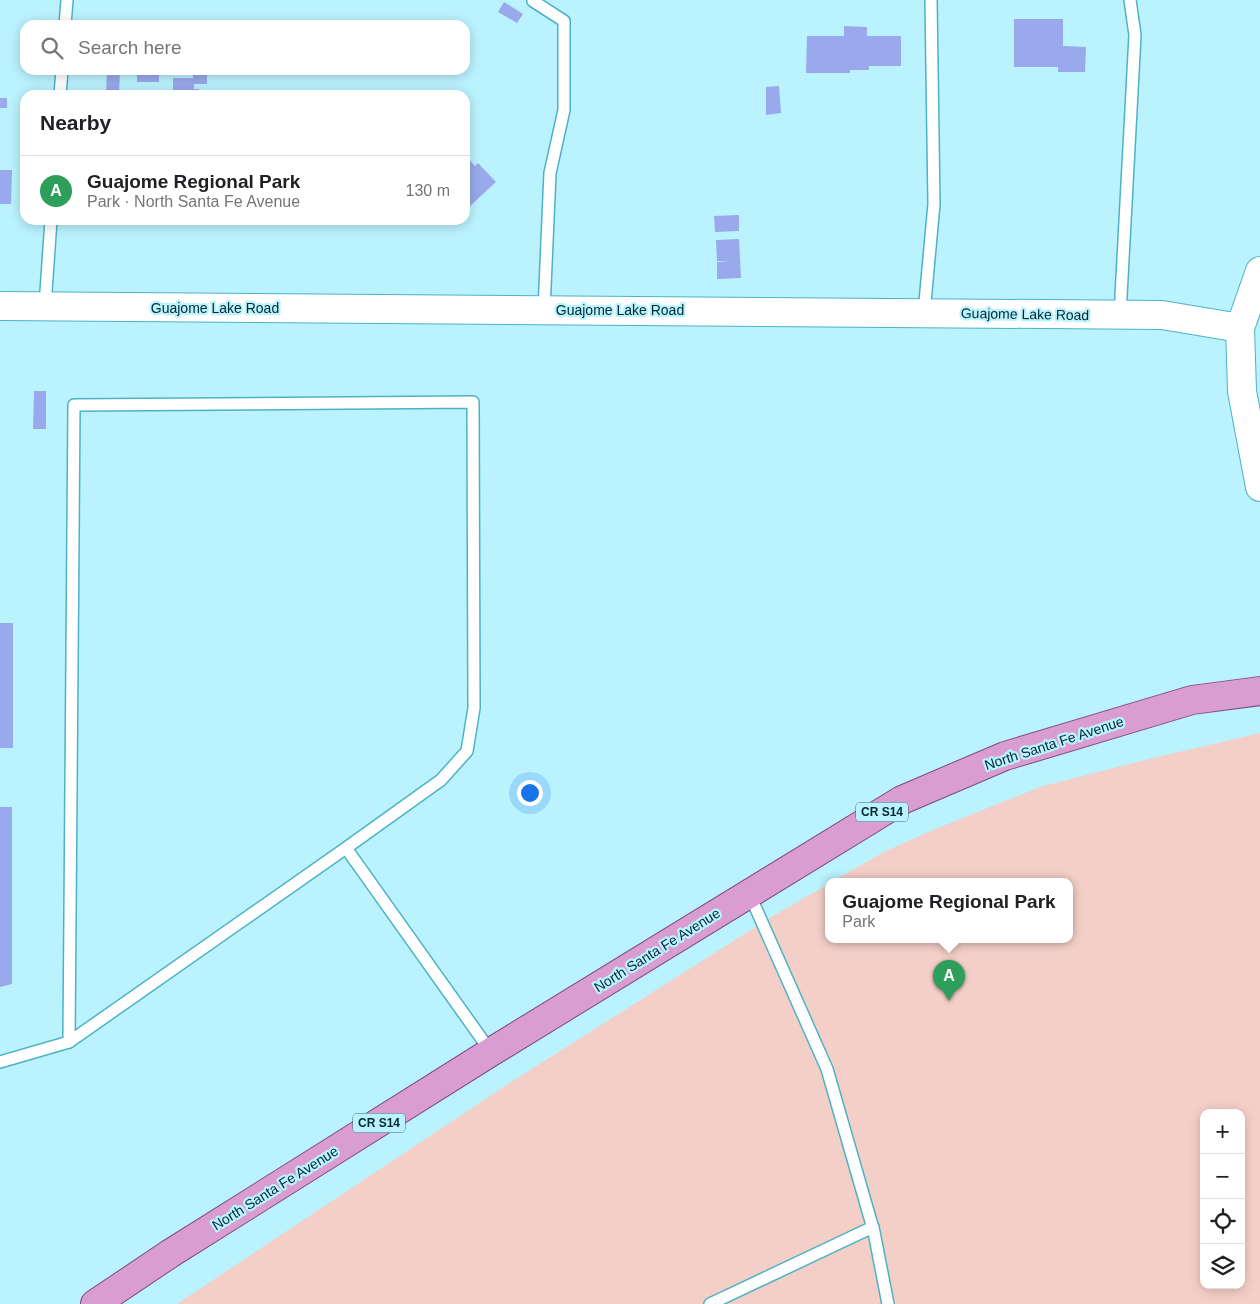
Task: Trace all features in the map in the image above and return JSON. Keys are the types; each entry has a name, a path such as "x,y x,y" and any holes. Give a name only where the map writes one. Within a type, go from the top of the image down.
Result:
{"main road":[{"name":"North Santa Fe Avenue","path":"96,1304 171,1253 491,1052 902,800 1005,756 1192,700 1260,691"}],"street":[{"path":"1260,271 1240,328 1242,391 1260,488"},
{"name":"Guajome Lake Road","path":"0,306 1162,315 1240,328"}],"lane":[{"path":"66,20 67,0"},
{"path":"533,0 564,21 564,110 550,174 544,310"},
{"path":"924,313 934,204 931,0"},
{"path":"1120,315 1135,36 1130,0"},
{"path":"60,90 62,75"},
{"path":"45,306 51,225"},
{"path":"0,1062 68,1042 441,780 467,751 474,708 473,402 74,405 68,1042"},
{"path":"346,848 491,1052"},
{"path":"749,893 827,1069 873,1227 888,1304"},
{"path":"710,1304 873,1227"}],"shaded area":[{"path":"1260,733 1260,1304 177,1304 505,1086 771,917 825,886 825,943 1073,943 1073,878 838,878 886,851 1040,787"}],"building":[{"path":"504,2 523,14 517,23 498,12"},
{"path":"1014,19 1063,19 1063,46 1086,47 1085,72 1058,72 1058,67 1014,67"},
{"path":"844,26 867,27 867,36 901,36 901,66 869,66 869,70 850,70 850,73 806,73 807,36 844,36"},
{"path":"107,75 120,75 119,90 106,90"},
{"path":"137,75 159,75 159,82 137,82"},
{"path":"193,75 207,75 207,84 194,84 194,89 199,90 173,90 173,78 193,78"},
{"path":"779,86 781,113 766,115 766,87"},
{"path":"0,98 7,98 7,108 0,108"},
{"path":"470,160 475,166 478,163 496,182 470,206"},
{"path":"0,170 12,170 11,204 0,204"},
{"path":"739,215 739,231 715,232 714,216"},
{"path":"739,239 741,278 717,279 717,262 730,261 717,261 716,240"},
{"path":"34,391 46,391 46,429 33,429"},
{"path":"0,623 13,623 13,748 0,748"},
{"path":"0,807 12,807 12,984 0,987"}],"place":[{"name":"Guajome Regional Park","path":"949,1001"}]}
